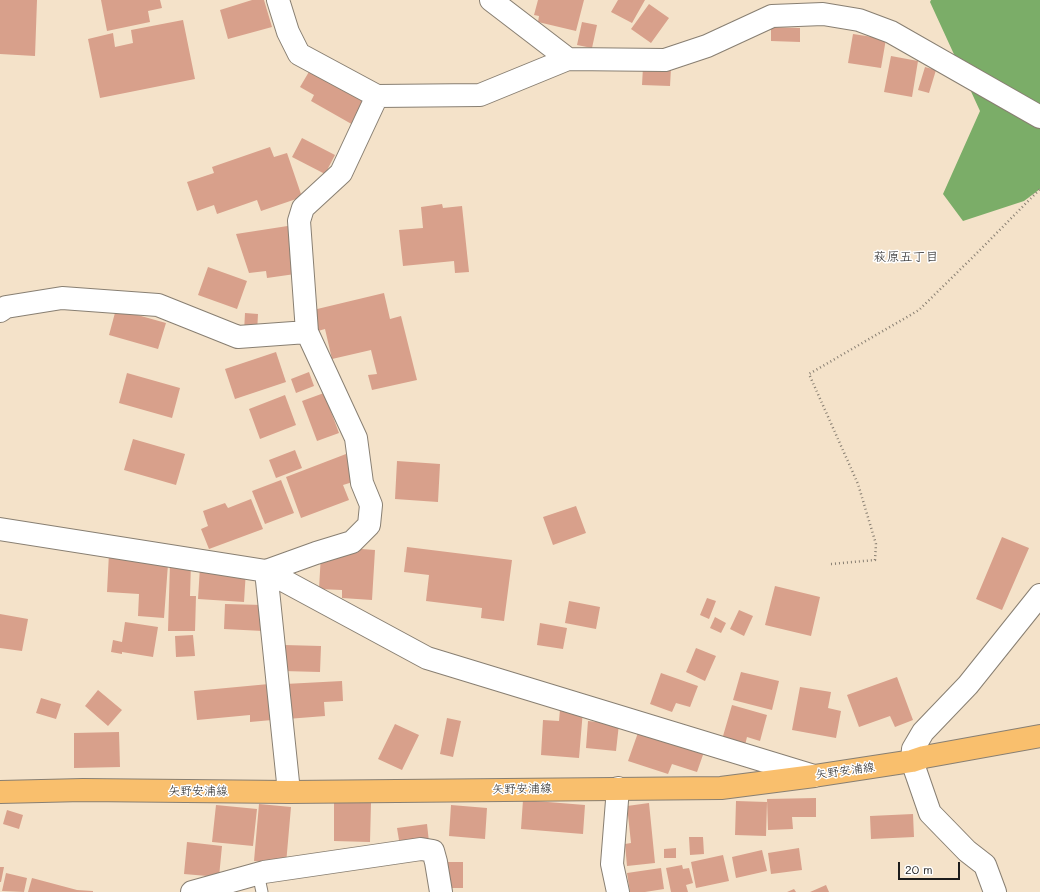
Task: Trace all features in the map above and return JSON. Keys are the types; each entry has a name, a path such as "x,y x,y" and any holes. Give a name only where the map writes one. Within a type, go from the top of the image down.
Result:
{"main road":[{"name":"矢野安浦線","path":"0,792 83,790 289,792 721,788 912,761 924,757 1040,736"}],"street":[{"path":"278,0 288,32 299,54 377,96 480,95 568,60 665,60 706,46 772,16 823,14 859,20 891,32 1040,117"},
{"path":"491,0 568,60"},
{"path":"266,571 352,542 369,525 371,505 362,484 356,438 307,332 299,221 303,208 341,173 377,96"},
{"path":"0,311 6,307 62,298 84,299 158,305 238,337 307,332"},
{"path":"0,529 266,571 427,658 814,776"},
{"path":"266,571 289,792"},
{"path":"995,892 984,865 967,851 930,813 912,761 913,749 923,732 968,685 1040,595"},
{"path":"618,788 612,864 618,892"},
{"path":"192,892 260,883 421,849 433,851 441,892"}],"path":[{"path":"832,564 875,560 876,544 858,484 809,374 919,310 1040,190"}],"green space":[{"path":"931,0 1040,0 1040,189 1024,201 963,221 943,194 980,111 930,2"}],"building":[{"path":"0,0 37,0 35,56 0,54"},
{"path":"101,0 160,0 162,8 148,11 150,22 107,31"},
{"path":"252,0 264,0 272,27 228,39 220,10"},
{"path":"538,0 584,0 576,31 538,22 539,16 534,15"},
{"path":"618,0 645,0 632,23 611,12"},
{"path":"649,4 669,18 651,43 631,29"},
{"path":"183,20 195,79 100,98 88,39 113,33 115,47 133,43 131,30"},
{"path":"582,22 597,25 592,48 577,45"},
{"path":"771,27 800,28 800,42 771,41"},
{"path":"853,34 886,39 881,68 848,63"},
{"path":"891,56 918,61 912,97 884,92"},
{"path":"643,67 671,68 670,86 642,85"},
{"path":"925,67 936,70 929,93 918,90"},
{"path":"310,70 368,103 355,126 311,101 314,95 300,87"},
{"path":"302,138 335,155 325,174 292,157"},
{"path":"270,147 274,157 287,153 302,197 261,211 257,200 217,214 214,205 197,211 187,182 214,173 212,167"},
{"path":"442,204 443,208 462,206 469,272 455,273 454,261 403,266 399,230 423,228 421,207"},
{"path":"294,225 302,273 267,278 266,271 249,273 236,234"},
{"path":"208,267 247,281 237,309 198,295"},
{"path":"384,293 390,319 401,316 417,380 372,390 368,375 377,374 371,350 332,359 325,329 318,331 313,310"},
{"path":"116,309 166,323 158,349 109,335"},
{"path":"245,313 258,314 257,333 244,332"},
{"path":"276,352 286,382 235,399 225,369"},
{"path":"309,372 314,386 296,393 291,379"},
{"path":"127,373 180,388 172,418 119,403"},
{"path":"324,393 339,433 317,441 302,401"},
{"path":"285,395 296,425 260,439 249,409"},
{"path":"133,439 185,454 176,485 124,470"},
{"path":"295,450 302,468 276,478 269,460"},
{"path":"346,454 356,481 343,485 349,500 301,518 286,477"},
{"path":"397,461 440,464 438,502 395,499"},
{"path":"281,480 294,513 265,524 252,491"},
{"path":"251,499 263,529 209,549 201,529 208,526 203,511 225,503 228,508"},
{"path":"576,506 586,533 553,545 543,517"},
{"path":"1002,537 1029,548 1002,610 976,599"},
{"path":"407,547 512,560 504,621 481,618 482,608 426,601 429,575 404,572"},
{"path":"348,548 375,550 372,600 342,598 342,590 319,589 321,554 347,556"},
{"path":"109,553 168,564 164,618 138,616 139,594 107,592"},
{"path":"170,563 191,563 190,596 196,596 195,631 168,631"},
{"path":"200,567 246,570 244,602 198,599"},
{"path":"775,586 820,597 811,636 765,625"},
{"path":"707,598 716,601 709,619 700,615"},
{"path":"569,601 600,607 596,629 565,623"},
{"path":"225,604 263,605 263,631 224,629"},
{"path":"739,610 753,616 744,636 730,629"},
{"path":"0,614 28,619 22,651 0,648"},
{"path":"715,617 726,623 721,633 710,628"},
{"path":"125,622 158,627 153,657 122,652 122,654 111,652 113,640 122,642"},
{"path":"540,623 567,628 563,649 537,645"},
{"path":"193,635 195,656 176,657 175,636"},
{"path":"284,645 321,646 320,672 283,671"},
{"path":"696,648 716,656 705,681 686,672"},
{"path":"741,672 779,681 772,710 733,700"},
{"path":"661,673 698,686 690,707 676,703 672,712 650,704"},
{"path":"897,677 913,720 895,727 890,716 859,727 847,695"},
{"path":"342,681 343,701 324,702 325,716 287,719 285,684"},
{"path":"269,684 272,720 250,722 250,715 197,720 194,691"},
{"path":"800,687 831,692 828,708 841,711 836,738 792,730"},
{"path":"98,690 122,710 108,726 85,706"},
{"path":"41,698 61,704 56,719 36,713"},
{"path":"732,705 767,715 760,741 747,737 744,749 721,743"},
{"path":"560,709 583,710 579,758 541,755 543,720 559,721"},
{"path":"447,718 461,721 453,757 440,754"},
{"path":"588,721 619,724 616,751 586,748"},
{"path":"395,724 419,735 402,770 378,759"},
{"path":"640,727 705,749 697,772 672,764 668,774 628,761"},
{"path":"119,732 120,767 74,768 74,733"},
{"path":"816,798 816,817 792,817 793,829 768,830 767,799"},
{"path":"523,800 585,805 583,834 521,829"},
{"path":"736,801 767,802 766,836 735,835"},
{"path":"334,803 371,803 370,842 334,841"},
{"path":"649,803 655,863 627,866 625,844 631,843 627,806"},
{"path":"259,804 291,807 286,864 254,861"},
{"path":"216,805 257,809 253,846 212,842"},
{"path":"451,805 487,808 485,839 449,836"},
{"path":"7,810 23,815 19,829 3,824"},
{"path":"913,814 914,837 871,839 870,816"},
{"path":"427,824 429,842 400,846 397,828"},
{"path":"689,837 703,837 704,854 690,855"},
{"path":"187,842 222,846 219,877 184,874"},
{"path":"676,848 676,858 664,858 664,849"},
{"path":"799,848 802,870 771,874 768,853"},
{"path":"762,850 767,871 736,878 732,857"},
{"path":"723,855 729,881 696,888 691,862"},
{"path":"445,862 463,862 463,888 445,888"},
{"path":"682,865 683,869 689,868 693,883 686,885 688,892 671,892 666,868"},
{"path":"0,867 4,867 1,882 0,882"},
{"path":"661,868 664,889 645,892 630,892 627,873"},
{"path":"6,873 27,878 24,892 2,891"},
{"path":"32,878 77,890 93,892 28,892"},
{"path":"826,885 829,892 810,892"},
{"path":"794,889 796,892 787,892"}],"district":[{"name":"萩原五丁目","path":"906,257"}]}
